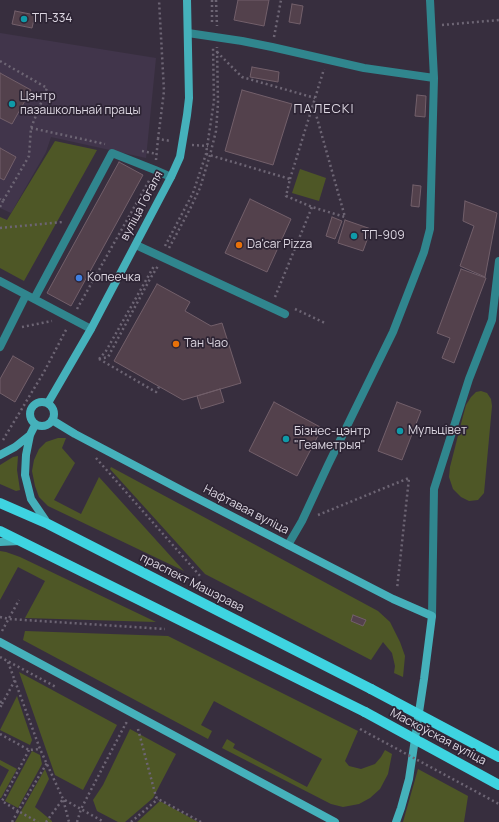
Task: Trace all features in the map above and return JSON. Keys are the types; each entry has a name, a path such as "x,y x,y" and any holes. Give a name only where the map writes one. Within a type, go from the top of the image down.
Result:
{"main road":[{"name":"праспект Машэрава","path":"0,503 48,524 371,689"},
{"path":"0,532 19,541"},
{"name":"Маскоўская вуліца","path":"19,541 365,712 499,785"},
{"name":"Маскоўская вуліца","path":"371,689 499,757"}],"street":[{"name":"вуліца Гогаля","path":"48,403 91,329 180,157 189,98 187,0"},
{"path":"288,545 302,521 393,332 424,252 430,229 434,78 430,0"},
{"path":"188,33 242,41 364,68 434,78"},
{"path":"34,299 112,153 171,177"},
{"path":"136,244 285,314"},
{"path":"396,822 409,779 432,616 434,489 469,379 492,320 499,261"},
{"path":"0,281 91,329"},
{"path":"0,347 26,295"},
{"path":"41,401 48,403 54,410 52,420 48,424 42,426 32,422 30,412 32,406 41,401"},
{"name":"Нафтавая вуліца","path":"52,420 75,434 185,492 393,599 432,616"},
{"path":"35,424 30,435 26,455 25,475 31,499 48,524"},
{"path":"0,456 15,447 30,435"},
{"path":"0,542 19,541"},
{"path":"0,642 335,822"}],"path":[{"path":"158,139 164,91 159,0"},
{"path":"159,387 156,392 99,359 108,358 150,279 164,258 200,188 216,131 218,103 216,0"},
{"path":"272,47 281,0"},
{"path":"431,26 499,20"},
{"path":"213,49 242,77 315,98"},
{"path":"313,104 346,217 312,207 286,196 290,179 326,60"},
{"path":"0,61 47,88 31,128 28,156 0,207"},
{"path":"31,128 108,144"},
{"path":"140,151 157,154"},
{"path":"206,154 290,179"},
{"path":"2,442 44,372 72,318 155,170"},
{"path":"270,307 312,207"},
{"path":"0,228 76,221"},
{"path":"293,308 325,323"},
{"path":"9,329 56,321"},
{"path":"94,457 201,577"},
{"path":"302,521 409,478 396,592 393,599"},
{"path":"2,630 19,600"},
{"path":"0,617 8,619 166,629"},
{"path":"0,657 8,662 40,749 63,799 69,822"},
{"path":"0,708 15,680"},
{"path":"0,700 2,704"},
{"path":"77,822 81,810 126,723 144,732"},
{"path":"138,729 156,797 201,822"},
{"path":"360,729 499,804"},
{"path":"0,734 29,750 40,749"},
{"path":"29,750 2,802 38,822"},
{"path":"12,822 46,763"},
{"path":"63,799 104,822"},
{"path":"46,822 63,799"},
{"path":"131,822 158,799"}],"shaded area":[{"path":"0,33 156,58 146,158 51,137 46,152 11,213 0,208"}],"green space":[{"path":"55,141 97,150 24,281 0,268 0,217 7,220"},
{"path":"300,169 326,178 319,201 292,193"},
{"path":"481,391 487,393 491,399 492,406 484,493 478,500 469,501 461,497 453,489 449,477 450,467 466,405 476,392"},
{"path":"58,438 66,438 62,448 75,463 54,500 81,514 99,477 184,571 48,506 39,497 32,471 34,460 39,449 46,442"},
{"path":"18,456 17,470 20,490 16,491 0,484 0,465 13,457"},
{"path":"111,467 378,611 390,622 400,642 405,656 403,677 394,673 395,666 392,653 383,642 371,660 205,574 110,469"},
{"path":"0,551 20,557 156,622 25,618 45,581 18,567 0,600"},
{"path":"25,631 168,636 358,731 345,761 349,766 361,769 375,764 385,750 392,754 388,774 380,789 370,798 359,804 343,807 331,804 222,748 227,739 235,744 233,748 307,787 322,759 214,701 201,725 212,731 208,739 23,640"},
{"path":"19,672 117,725 83,790 55,775"},
{"path":"17,696 32,740 30,745 0,730"},
{"path":"130,729 176,754 153,798 125,822 118,822 97,811 93,800 103,785"},
{"path":"32,751 40,755 42,764 18,808 5,801"},
{"path":"0,760 17,769 1,798 0,787 9,770 0,765"},
{"path":"45,769 49,779 35,807 52,822 15,822"},
{"path":"418,769 468,796 464,822 403,822"},
{"path":"160,801 198,822 137,822"}],"building":[{"path":"238,0 269,0 264,26 234,20"},
{"path":"292,4 303,6 300,24 289,22"},
{"name":"ТП-334","path":"15,11 35,15 32,28 12,24"},
{"path":"252,67 279,72 278,82 250,77"},
{"name":"Цэнтр пазашкольнай працы","path":"0,73 31,90 12,124 0,118"},
{"path":"242,90 292,104 273,165 225,151"},
{"path":"417,95 426,96 425,117 415,116"},
{"path":"0,148 16,157 4,180 0,178"},
{"path":"119,162 143,175 71,306 47,293"},
{"path":"413,185 421,186 419,207 411,206"},
{"path":"250,199 291,219 267,272 225,253"},
{"path":"465,201 497,213 485,277 460,266 474,226 463,221"},
{"path":"332,217 342,221 335,239 326,236"},
{"name":"ТП-909","path":"345,220 371,229 363,251 338,243"},
{"path":"461,269 486,278 454,363 442,358 450,338 437,333"},
{"name":"Тан Чао","path":"157,284 190,302 185,311 211,326 222,323 241,383 183,400 114,361"},
{"path":"13,356 34,368 15,402 0,393 0,379"},
{"path":"220,389 224,402 201,409 197,396"},
{"name":"Бізнес-цэнтр \"Геаметрыя\"","path":"274,402 322,428 297,476 249,451"},
{"name":"Мульцівет","path":"397,402 421,411 402,460 378,451"},
{"path":"353,615 366,620 363,626 351,621"}],"place":[{"name":"ТП-334","path":"24,19"},
{"name":"Цэнтр пазашкольнай працы","path":"12,104"},
{"name":"ТП-909","path":"354,236"},
{"name":"Da'car Pizza","path":"239,245"},
{"name":"Копеечка","path":"79,278"},
{"name":"Тан Чао","path":"176,344"},
{"name":"Мульцівет","path":"400,431"},
{"name":"Бізнес-цэнтр \"Геаметрыя\"","path":"286,439"}],"district":[{"name":"ПАЛЕСКІ","path":"324,109"}]}
